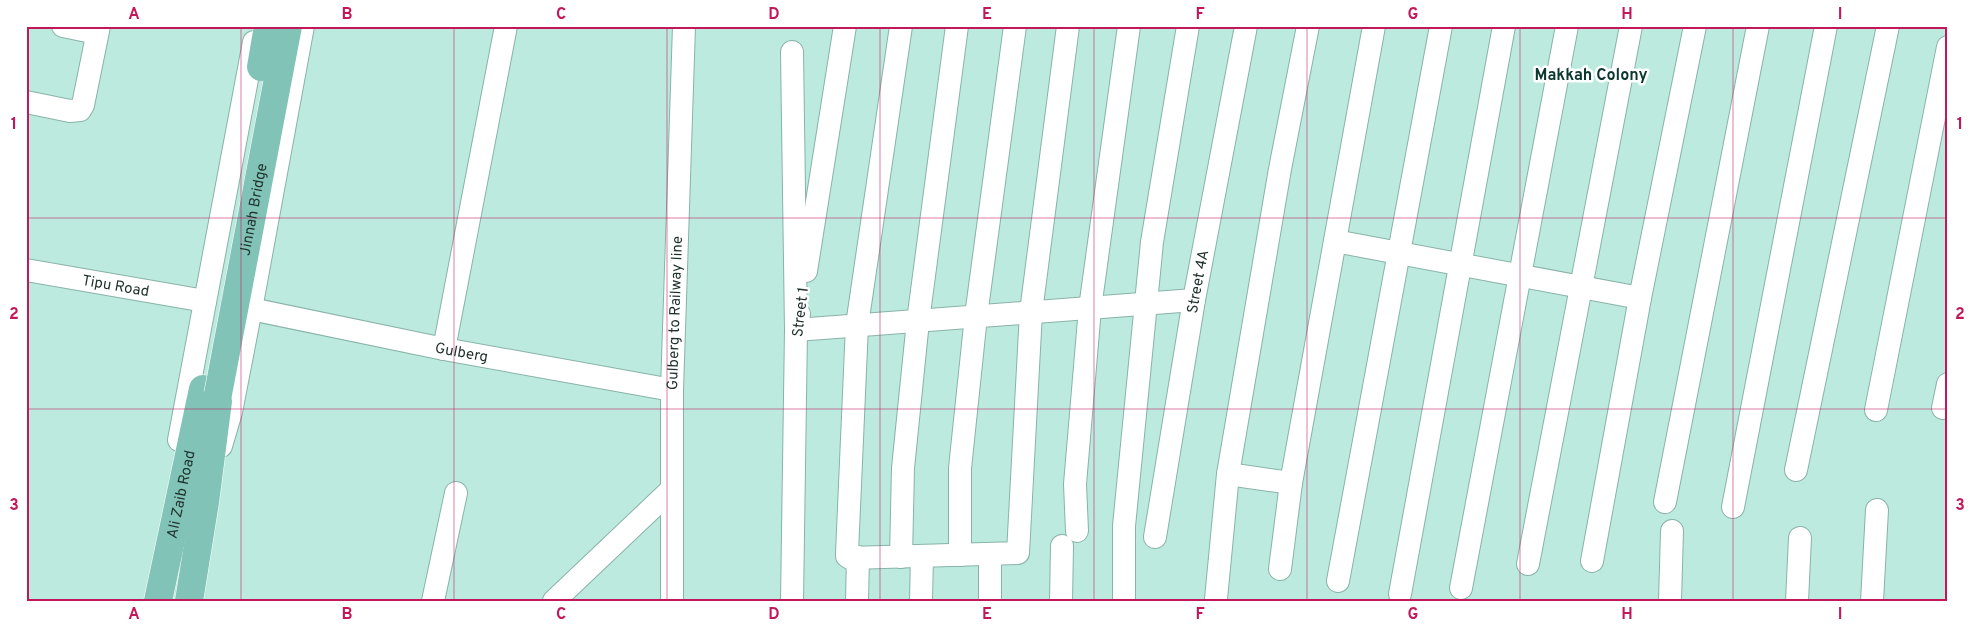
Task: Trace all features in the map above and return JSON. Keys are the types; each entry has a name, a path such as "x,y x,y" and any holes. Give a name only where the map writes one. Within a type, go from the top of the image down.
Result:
{"main road":[{"name":"Jinnah Bridge","path":"211,392 268,26"},
{"name":"Jinnah Bridge","path":"211,392 288,26"},
{"name":"Ali Zaib Road","path":"188,601 205,502 211,392"},
{"name":"Ali Zaib Road","path":"158,601 171,542 211,392"}],"street":[{"path":"26,102 70,111 80,110 83,105 98,30 63,26"},
{"path":"171,542 173,473 257,26"},
{"path":"205,502 231,412 303,26"},
{"path":"444,349 506,26"},
{"name":"Gulberg to Railway line","path":"672,601 672,390 684,26"},
{"name":"Street 1","path":"792,601 796,330 845,26"},
{"path":"901,26 857,325 847,553 847,556 850,558 1018,553 1031,312 1068,26"},
{"path":"922,601 912,556 903,468 918,321 957,26"},
{"path":"960,556 960,468 976,316 1016,26"},
{"path":"1061,601 1070,539 1090,308 1129,26"},
{"path":"1124,601 1124,526 1152,242 1188,26"},
{"name":"Street 4A","path":"1155,537 1194,300 1246,26"},
{"path":"1216,599 1228,474 1280,169 1308,26"},
{"path":"1280,570 1291,483 1374,26"},
{"path":"1338,581 1441,26"},
{"path":"1400,594 1504,26"},
{"path":"1461,588 1567,26"},
{"path":"1528,564 1631,26"},
{"path":"1592,561 1640,298 1695,26"},
{"path":"1665,502 1758,26"},
{"path":"1733,507 1826,26"},
{"path":"1796,470 1888,26"},
{"path":"1876,410 1948,47"},
{"path":"792,52 796,330 1194,300"},
{"path":"1335,240 1640,298"},
{"name":"Tipu Road","path":"26,270 205,301"},
{"name":"Gulberg","path":"251,309 444,349 672,390"},
{"path":"1943,408 1948,384"},
{"path":"1228,474 1291,483"},
{"path":"554,601 672,489"},
{"path":"433,601 456,493"},
{"path":"1872,601 1877,510"},
{"path":"1670,601 1672,531"},
{"path":"1797,601 1800,538"},
{"path":"990,555 990,601"},
{"path":"857,601 858,557"}],"district":[{"name":"Makkah Colony","path":"1591,74"}]}
